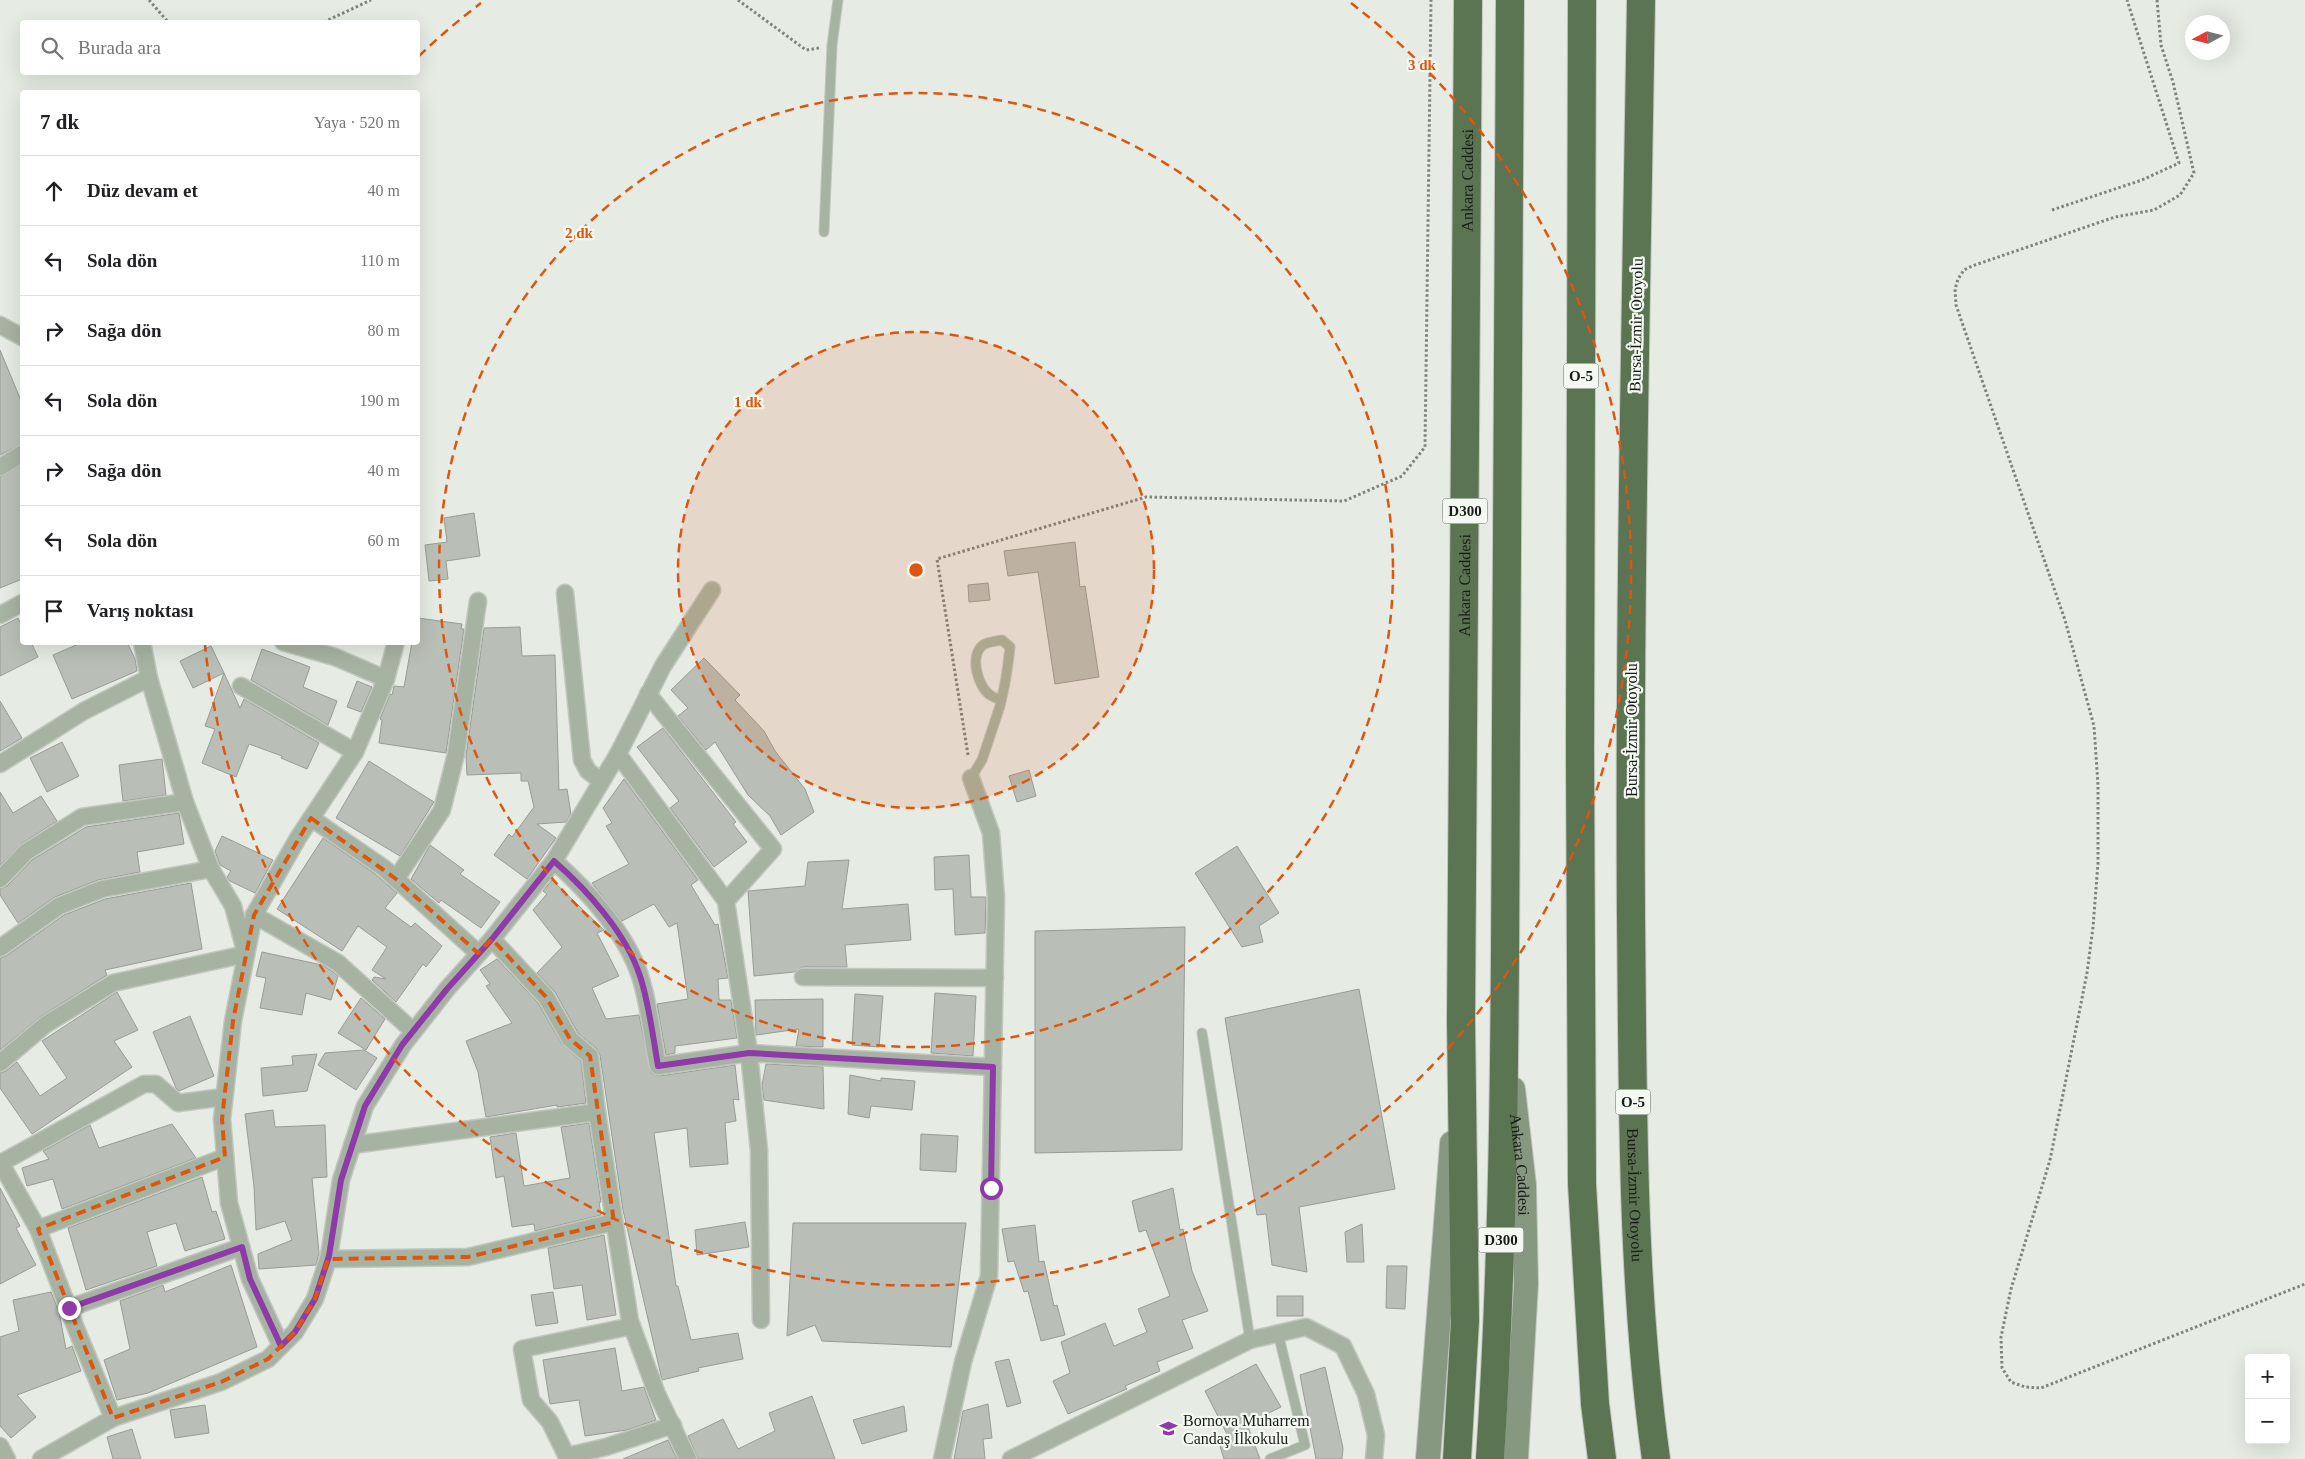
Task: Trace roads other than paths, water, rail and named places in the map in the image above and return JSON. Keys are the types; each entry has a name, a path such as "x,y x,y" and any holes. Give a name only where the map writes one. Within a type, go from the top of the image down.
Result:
{"highway":[{"name":"Ankara Caddesi","path":"1457,1459 1465,1322 1461,1022 1468,0"},
{"name":"Ankara Caddesi","path":"1490,1459 1499,1329 1505,1021 1506,400 1510,0"},
{"name":"O-5","path":"1582,0 1580,751 1582,1184 1595,1404 1602,1459"},
{"name":"Bursa-İzmir Otoyolu","path":"1641,0 1630,743 1633,1165 1647,1394 1656,1459"}],"main road":[{"name":"Ankara Caddesi","path":"1505,1021 1524,1185 1526,1284 1516,1459"},
{"name":"Ankara Caddesi","path":"1428,1459 1461,1022"}],"street":[{"path":"0,325 20,336"},
{"path":"0,467 20,455"},
{"path":"41,1459 113,1418 221,1382 268,1359 295,1332 315,1299 328,1259 341,1180 365,1106 414,1031 478,953 492,939 554,861 618,754 663,666 712,590"},
{"path":"566,592 582,760 588,771 601,782"},
{"path":"396,879 442,810 456,754 478,601"},
{"path":"0,615 20,605"},
{"path":"142,645 148,678 185,802 211,869 233,906 246,954"},
{"path":"293,645 335,657 386,679"},
{"path":"281,1346 250,1279 229,1203 222,1118 233,1021 254,915 311,818 354,752 386,679 395,645"},
{"path":"0,764 84,710 148,678"},
{"path":"241,686 354,752"},
{"path":"648,694 772,849 726,901"},
{"path":"618,754 726,901 749,1053 759,1150 761,1320"},
{"path":"942,1459 963,1362 989,1276 996,898 991,833 971,778"},
{"path":"0,879 26,852 82,817 185,802"},
{"path":"311,818 384,868 478,953"},
{"path":"554,861 580,884 628,948 640,976 658,1066 749,1053 993,1067"},
{"path":"0,948 59,906 102,889 211,869"},
{"path":"254,915 338,963 414,1031"},
{"path":"492,939 546,997 570,1039 590,1056 614,1222 632,1326 657,1394 688,1459"},
{"path":"0,1063 45,1025 113,983 246,954"},
{"path":"803,976 995,978"},
{"path":"113,1418 74,1326 69,1308 38,1229 0,1162 144,1084 156,1084 178,1104 224,1097"},
{"path":"352,1145 597,1112"},
{"path":"38,1229 225,1157"},
{"path":"328,1259 468,1257 614,1222"},
{"path":"69,1308 242,1247"},
{"path":"632,1326 522,1349 531,1400 550,1422 567,1458 673,1425"},
{"path":"1011,1459 1250,1340 1306,1326 1343,1346 1366,1394 1376,1435 1374,1459"},
{"path":"0,1446 7,1459"}],"lane":[{"path":"824,232 832,45 838,0"},
{"path":"971,778 982,760 1002,700 1010,647 1002,640 983,645 978,652 976,666 980,684 990,695 1002,700"},
{"path":"1202,1033 1250,1340"},
{"path":"1270,1459 1305,1445 1278,1333"}],"place":[{"name":"Bornova Muharrem Candaş İlkokulu","path":"1169,1429"}]}
